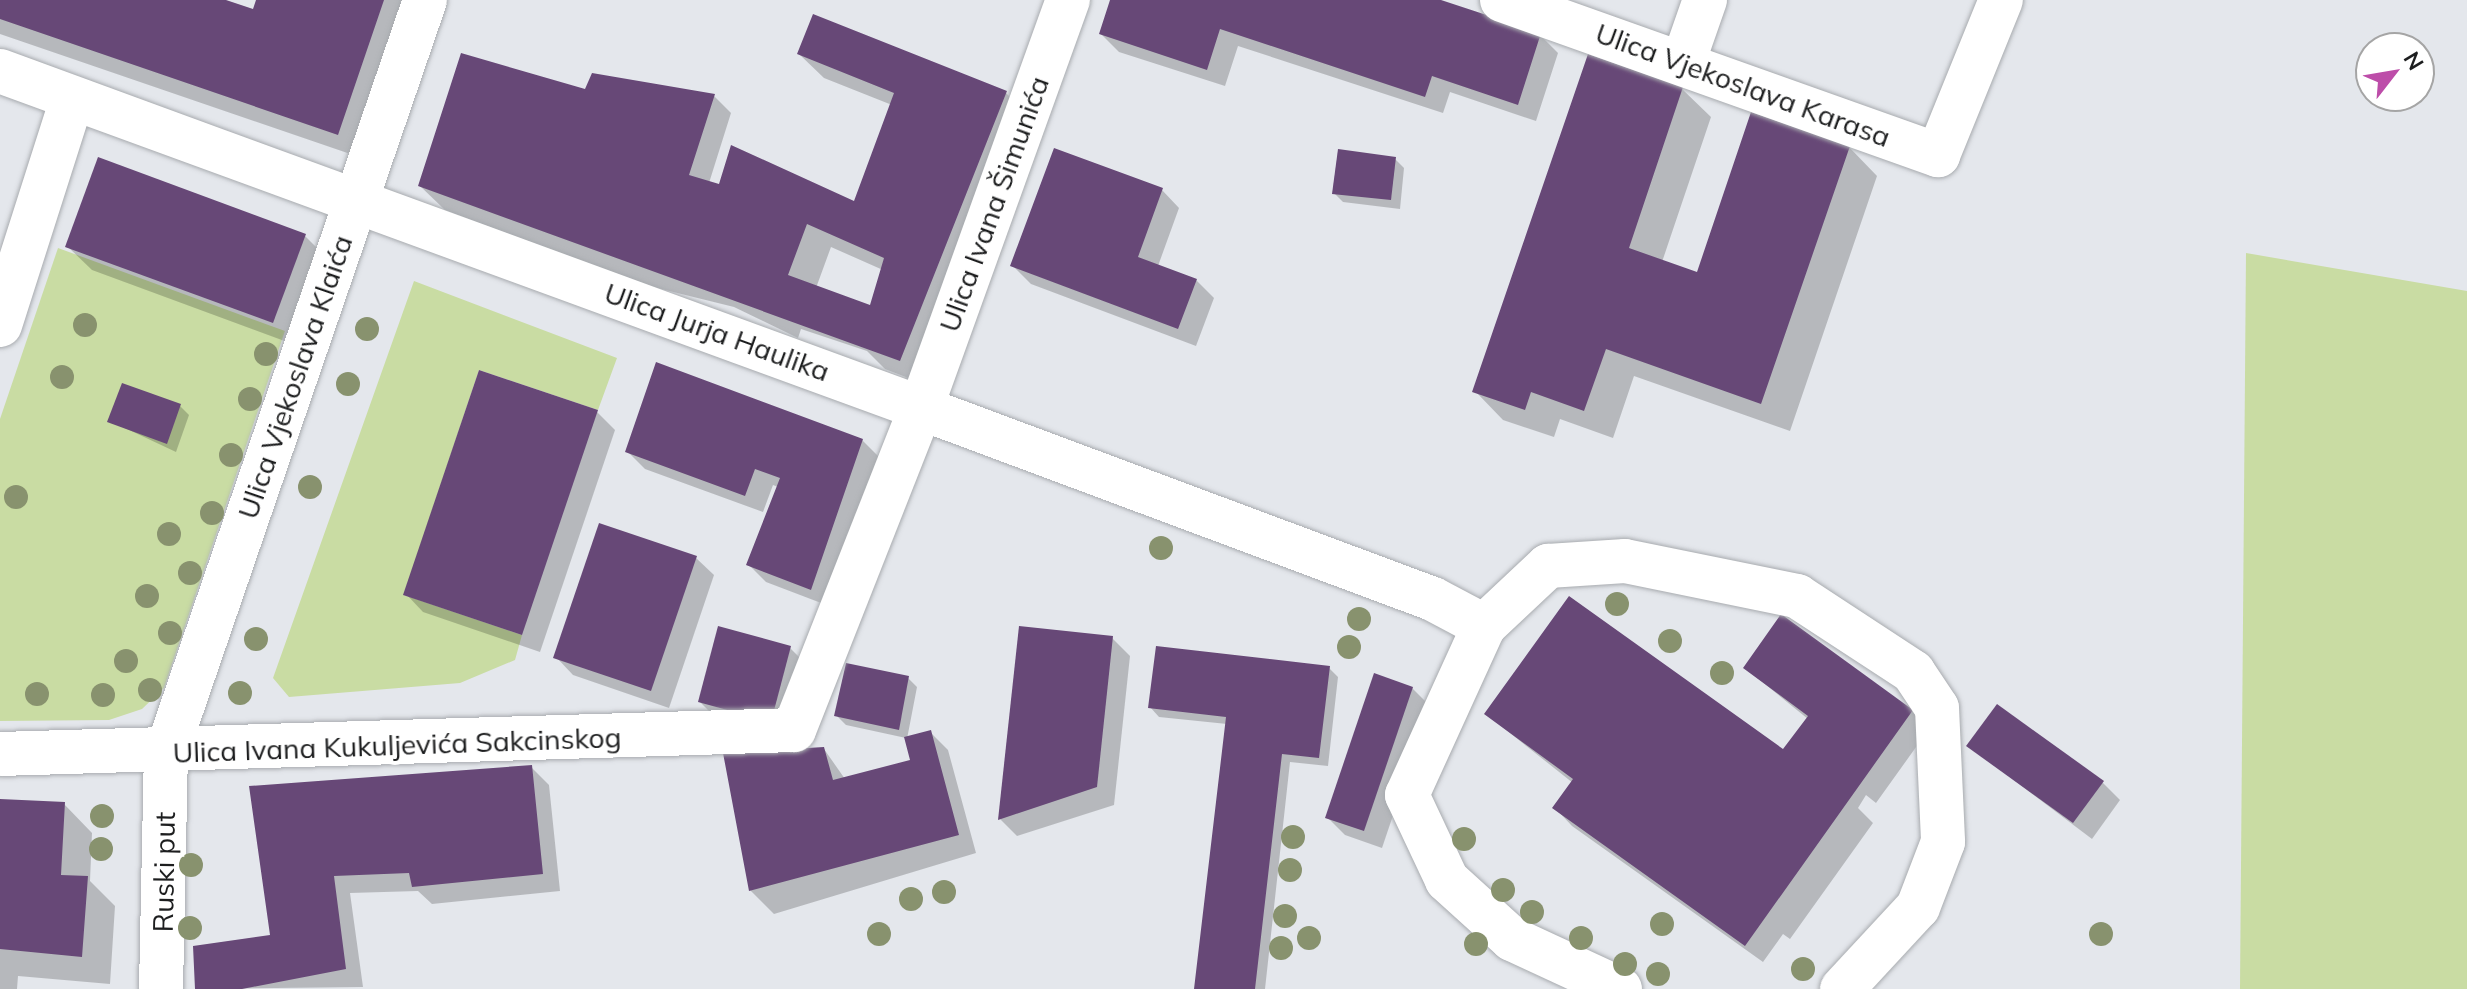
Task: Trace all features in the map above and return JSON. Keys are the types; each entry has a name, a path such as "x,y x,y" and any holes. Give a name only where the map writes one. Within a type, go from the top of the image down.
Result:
{"street":[{"name":"Ulica Vjekoslava Klaića","path":"166,754 425,0"},
{"name":"Ulica Ivana Šimunića","path":"794,730 921,408 1068,0"},
{"name":"Ulica Vjekoslava Karasa","path":"1502,0 1938,155 2001,0"},
{"path":"1683,63 1705,0"},
{"name":"Ulica Jurja Haulika","path":"0,71 72,100 356,199 1433,599 1484,626"},
{"path":"0,325 72,100"},
{"path":"1620,989 1512,939 1447,880 1407,795 1484,626 1548,566 1625,561 1797,596 1913,672 1937,708 1943,842 1918,907 1842,989"},
{"name":"Ulica Ivana Kukuljevića Sakcinskog","path":"0,754 166,754 794,730"},
{"name":"Ruski put","path":"161,989 166,754"}],"green space":[{"path":"58,248 285,331 164,688 142,709 109,720 0,721 0,419"},
{"path":"2246,253 2467,291 2467,989 2240,989"},
{"path":"414,281 617,358 598,410 479,370 404,595 522,635 515,660 460,683 289,697 273,678"}],"building":[{"path":"0,0 226,0 253,9 256,0 384,0 338,135 0,19"},
{"path":"1110,0 1441,0 1541,33 1518,105 1432,76 1425,97 1220,29 1207,70 1099,34"},
{"path":"813,14 1007,91 900,361 418,186 461,53 585,89 592,73 715,94 689,175 719,184 731,145 854,201 894,93 797,54","holes":["807,224 884,258 870,305 788,275"]},
{"path":"1588,54 1683,87 1629,248 1697,272 1751,112 1850,146 1761,404 1606,349 1584,411 1531,392 1525,410 1472,392"},
{"path":"1054,148 1163,188 1138,257 1197,279 1178,329 1010,266"},
{"path":"1338,149 1396,157 1391,200 1332,194"},
{"path":"98,157 306,234 273,323 65,247"},
{"path":"656,362 863,439 811,590 746,565 780,478 755,469 745,496 625,452"},
{"path":"479,370 598,410 522,635 403,595"},
{"path":"122,383 181,404 167,444 107,422"},
{"path":"599,523 697,556 651,691 553,658"},
{"path":"1569,596 1783,749 1808,716 1743,668 1781,614 1913,710 1745,946 1552,808 1573,779 1484,714"},
{"path":"718,626 791,646 771,722 698,702"},
{"path":"1019,626 1113,636 1097,787 998,820"},
{"path":"1156,646 1330,666 1319,758 1282,754 1255,989 1194,989 1226,717 1148,708"},
{"path":"846,663 909,676 899,730 834,716"},
{"path":"1374,673 1413,687 1364,831 1325,818"},
{"path":"1997,704 2104,781 2073,823 1966,746"},
{"path":"931,730 959,835 749,891 723,753 824,747 833,780 910,760 904,737"},
{"path":"532,765 543,874 412,887 409,873 334,876 346,969 242,989 195,989 193,946 270,935 249,786"},
{"path":"0,799 65,802 61,875 88,876 82,957 0,949"}]}
